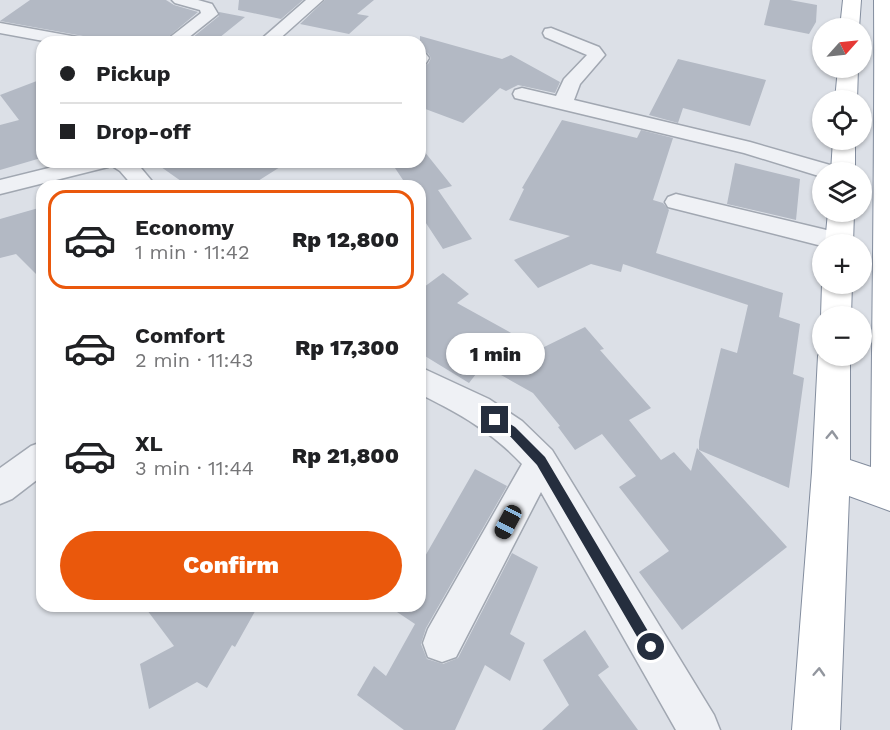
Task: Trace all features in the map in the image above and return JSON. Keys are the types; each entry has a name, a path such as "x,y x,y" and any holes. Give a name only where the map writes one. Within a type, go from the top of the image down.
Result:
{"highway":[{"path":"851,18 852,0"},
{"path":"883,0 888,56 890,470"},
{"path":"816,730 831,472 834,366"},
{"path":"831,472 890,492"}],"street":[{"path":"180,0 206,7 210,14 180,36"},
{"path":"278,36 315,0"},
{"path":"0,28 44,36"},
{"path":"551,33 592,51 596,55 571,83 562,104"},
{"path":"522,94 760,151 812,167"},
{"path":"0,187 76,168"},
{"path":"130,168 140,180"},
{"path":"676,202 812,236"},
{"path":"426,383 478,409 511,431 541,461 699,730"},
{"path":"442,643 541,461"},
{"path":"0,488 36,468"}],"building":[{"path":"30,0 166,0 174,5 198,12 169,36 83,36 0,21"},
{"path":"239,0 303,0 281,19 238,10"},
{"path":"325,0 374,0 357,14 369,16 349,34 300,24"},
{"path":"770,0 790,0 817,5 816,18 812,18 812,29 809,34 764,25"},
{"path":"219,12 245,17 221,36 194,36 219,16"},
{"path":"426,38 502,59 511,55 560,82 555,93 518,85 506,91 500,88 463,123 426,109 426,64 431,58 426,52"},
{"path":"678,59 766,80 750,126 683,108 678,123 649,115"},
{"path":"36,81 36,159 0,170 0,125 19,120 0,95"},
{"path":"562,120 637,138 641,130 673,138 653,200 663,203 669,210 656,253 783,293 779,317 800,324 793,374 804,378 789,488 699,450 699,441 721,348 737,353 748,305 623,264 621,272 591,264 538,288 514,260 570,236 509,220 524,189 522,188"},
{"path":"426,154 452,186 438,190 472,239 443,249 426,223 426,180 403,180 395,168 426,168"},
{"path":"735,163 800,179 796,220 727,204"},
{"path":"162,168 278,168 260,180 180,180"},
{"path":"36,209 36,274 16,254 0,258 0,219"},
{"path":"443,273 469,294 457,303 540,349 585,327 604,349 600,350 651,408 629,420 661,460 674,452 691,471 697,448 787,547 682,630 639,572 669,551 619,487 636,476 602,434 575,450 558,427 560,426 533,393 483,365 469,383 426,357 426,286"},
{"path":"475,469 507,486 426,628 421,644 427,659 443,664 458,658 512,553 538,567 510,634 525,643 510,681 485,665 455,730 404,730 357,695 374,666 386,676 415,624 397,612 426,612 426,555"},
{"path":"148,612 255,612 235,647 232,645 207,688 197,682 149,709 140,664 174,646"},
{"path":"585,630 609,667 598,675 638,730 542,730 569,705 543,660"}],"route":[{"path":"495,420 511,431 541,461 651,647"}]}
